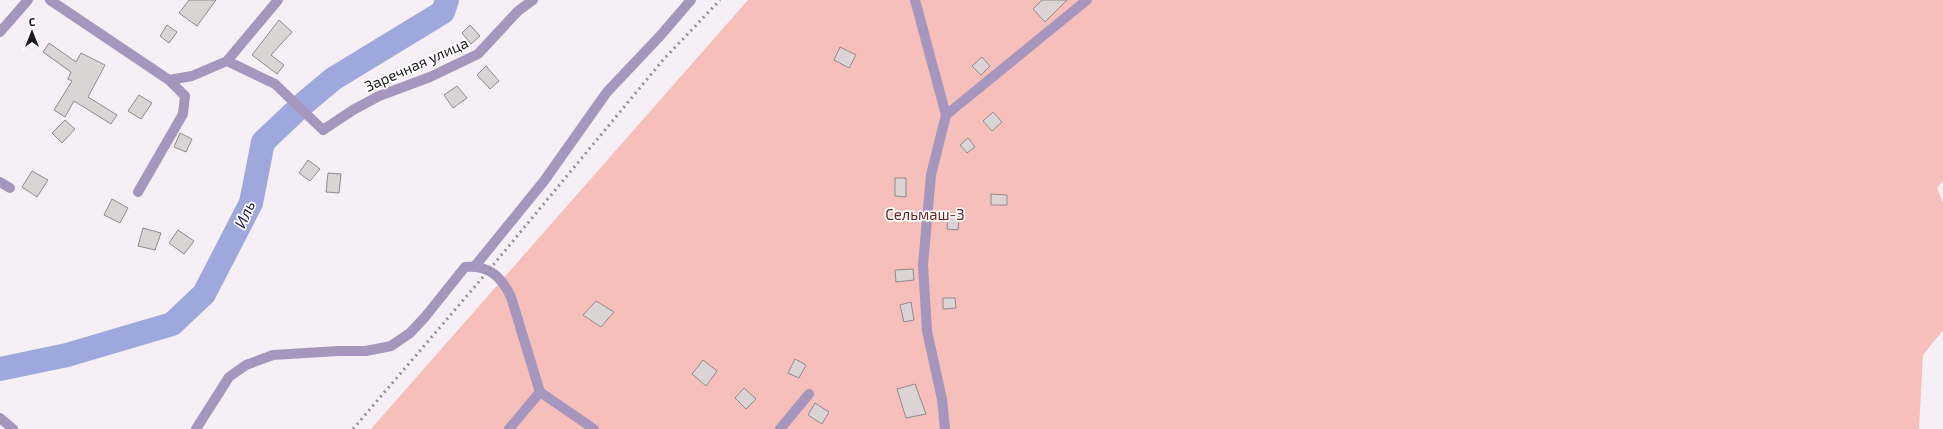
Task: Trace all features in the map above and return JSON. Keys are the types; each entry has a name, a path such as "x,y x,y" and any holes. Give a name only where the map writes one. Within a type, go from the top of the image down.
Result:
{"street":[{"path":"0,32 28,0"},
{"path":"50,0 169,80 184,96 183,114 138,192"},
{"path":"169,80 192,76 227,61 278,0"},
{"name":"Заречная улица","path":"227,61 255,73 275,84 323,130 353,110 379,96 430,77 478,54 518,11 532,0"},
{"path":"475,266 544,181 607,92 660,36 691,0"},
{"path":"915,0 946,115 931,175 923,265 927,331 942,399 945,429"},
{"path":"946,115 1087,0"},
{"path":"0,182 10,188"},
{"path":"196,429 229,377 246,365 273,355 338,350 366,351 391,346 410,333 425,317 465,267 475,266 489,270 504,283 511,297 540,392 594,429"},
{"path":"509,429 540,392"},
{"path":"780,429 810,394"},
{"path":"0,418 12,429"}],"green space":[{"name":"Сельмаш-3","path":"748,0 1943,0 1943,181 1937,188 1943,203 1943,330 1923,355 1919,429 371,429"}],"building":[{"path":"189,0 216,0 197,26 179,13"},
{"path":"1042,0 1067,0 1045,22 1033,9"},
{"path":"279,20 292,32 271,55 284,65 277,74 252,55"},
{"path":"167,25 177,32 169,43 160,36"},
{"path":"470,25 480,36 471,44 462,33"},
{"path":"49,43 76,62 81,53 105,65 88,97 117,115 111,124 74,101 65,117 54,110 72,81 68,79 71,72 43,52"},
{"path":"840,47 856,55 849,68 834,60"},
{"path":"982,57 990,66 981,75 972,66"},
{"path":"486,66 499,81 490,89 477,75"},
{"path":"457,86 467,98 453,108 444,95"},
{"path":"139,95 152,103 141,119 128,111"},
{"path":"993,112 1002,122 992,131 983,121"},
{"path":"65,120 75,129 62,143 52,133"},
{"path":"180,133 192,139 186,152 174,147"},
{"path":"968,138 975,147 967,153 960,145"},
{"path":"308,160 320,169 310,181 299,173"},
{"path":"32,171 48,180 37,197 22,187"},
{"path":"328,173 341,174 339,193 326,192"},
{"path":"895,178 906,178 906,197 895,196"},
{"path":"991,194 1007,195 1007,205 991,205"},
{"path":"112,199 128,208 120,223 104,215"},
{"path":"948,214 959,215 958,230 947,229"},
{"path":"143,228 161,233 155,250 138,246"},
{"path":"178,230 194,241 184,254 169,243"},
{"path":"913,269 914,280 896,282 895,270"},
{"path":"943,298 955,298 956,308 943,309"},
{"path":"596,301 614,312 601,327 583,315"},
{"path":"911,302 914,320 904,322 900,305"},
{"path":"795,359 806,365 799,378 788,373"},
{"path":"703,360 717,371 706,386 692,374"},
{"path":"915,384 926,414 906,418 897,389"},
{"path":"744,388 756,399 746,409 735,398"},
{"path":"815,403 829,412 822,424 808,415"}],"waterway":[{"name":"Иль","path":"0,369 67,355 172,324 204,294 251,203 263,142 302,105 333,79 443,12 447,0"}],"railway":[{"path":"353,429 489,270 663,60 720,0"}]}
